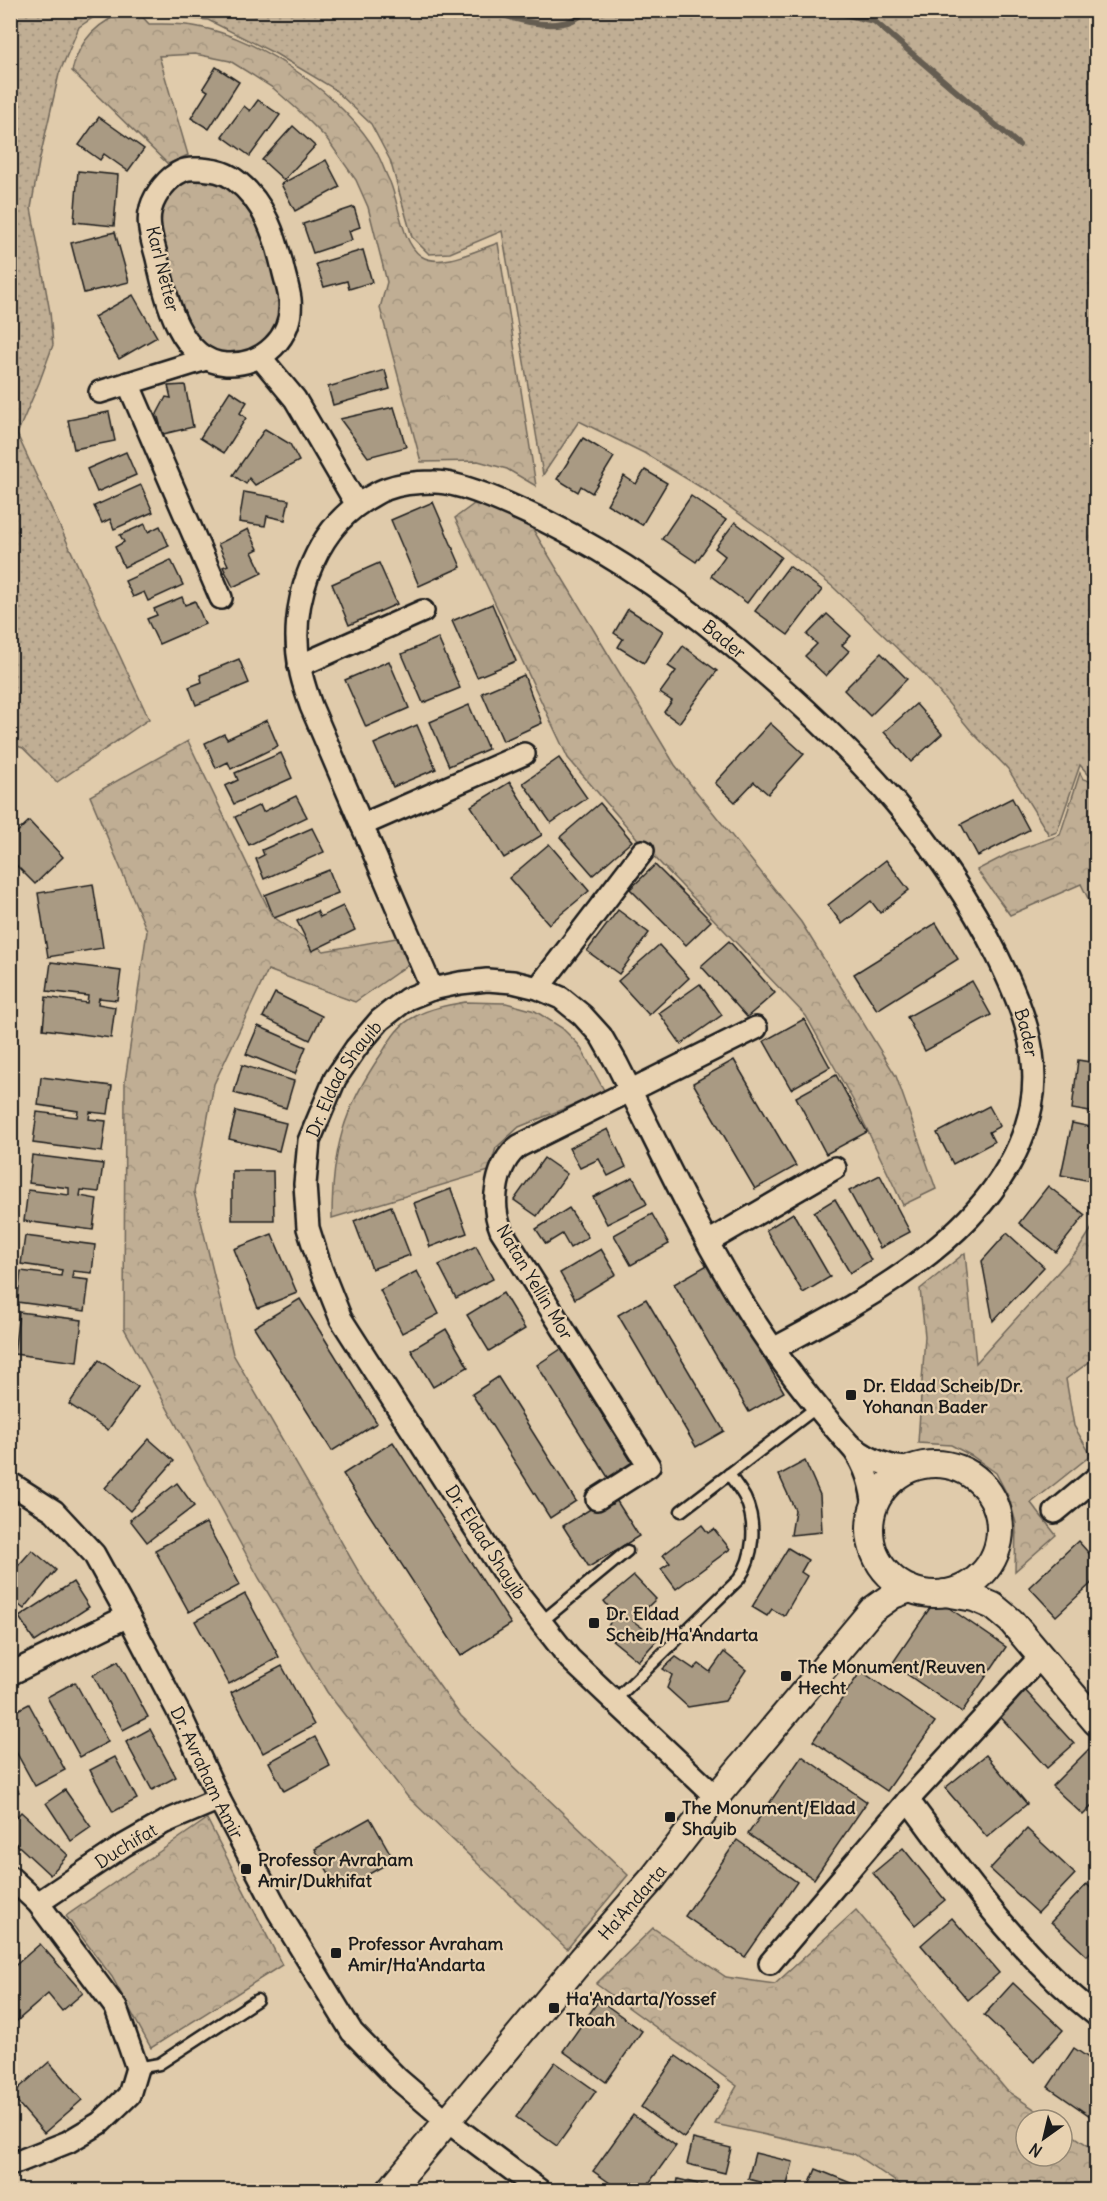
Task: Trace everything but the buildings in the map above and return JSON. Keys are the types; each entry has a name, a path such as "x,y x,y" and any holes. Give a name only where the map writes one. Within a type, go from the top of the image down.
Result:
{"street":[{"name":"Karl Netter","path":"206,359 189,345 177,324 165,295 150,229 150,209 159,192 171,177 184,170 218,171 234,179 252,196 266,218 277,243 291,301 285,332 261,357"},
{"path":"100,392 206,359 225,364 243,363 261,357 295,399 357,506"},
{"path":"128,383 221,598"},
{"name":"Bader","path":"432,989 311,706 299,666 297,623 305,580 323,542 349,510 384,489 436,481 476,491 531,515 584,541 634,571 681,604 791,695 881,785 920,832 956,882 988,936 1017,995 1029,1035 1034,1071 1032,1104 1024,1134 1012,1160 996,1184 959,1228 919,1261 860,1301 773,1349"},
{"path":"299,666 423,611"},
{"path":"362,825 524,754"},
{"path":"538,988 643,850"},
{"name":"Dr. Eldad Shayib","path":"716,1797 570,1659 540,1623 510,1583 341,1319 308,1228 305,1184 309,1141 335,1079 356,1048 380,1020 407,999 432,989 487,980 513,982 538,988 561,998 582,1015 601,1036 708,1242 744,1305 773,1349 848,1443 864,1455 882,1463 901,1468 912,1468"},
{"path":"631,1091 756,1028"},
{"name":"Natan Yellin Mor","path":"597,1499 649,1466 504,1236 497,1219 495,1202 503,1166 508,1156 516,1148 631,1091"},
{"path":"708,1242 835,1168"},
{"path":"848,1443 867,1473 874,1509"},
{"path":"932,1464 951,1466 970,1474 984,1486 994,1502 1000,1520 1000,1539 994,1557 986,1570 974,1582 960,1589 927,1594 910,1589 895,1580 882,1567 873,1546 870,1524 874,1509 885,1488 897,1476 912,1468 932,1464"},
{"path":"1054,1512 1096,1478"},
{"name":"Dr. Avraham Amir","path":"10,1483 54,1511 94,1554 182,1719 219,1799 278,1911 352,2032 398,2079 447,2121 540,2190"},
{"path":"994,1557 998,1585 1011,1621"},
{"name":"Ha'Andarta","path":"872,1610 880,1584 882,1567"},
{"name":"Ha'Andarta","path":"390,2190 582,1959 653,1878 716,1797 872,1610 893,1595 910,1589"},
{"path":"945,1593 974,1598 993,1606 1011,1621 1095,1717"},
{"path":"12,1671 128,1616"},
{"path":"770,1963 908,1800 1041,1656"},
{"name":"Duchifat","path":"38,1903 123,1845 165,1822 219,1799"},
{"path":"908,1800 990,1908 1024,1947 1096,2015"},
{"path":"10,1876 38,1903 116,2008 137,2068 129,2095 100,2123 68,2142 10,2165"}],"lane":[{"path":"681,1511 817,1407"},
{"path":"614,1701 748,1566 752,1539 750,1515 745,1498 729,1474"},
{"path":"540,1623 627,1551"},
{"path":"137,2068 159,2064 257,2000"}],"green space":[{"path":"11,10 103,11 79,27 59,74 39,162 31,208 50,312 53,345 17,434 149,719 57,782 23,748 11,744"},
{"path":"132,10 137,11 149,24 193,26 223,33 249,44 274,57 323,92 363,132 377,153 390,182 405,233 409,242 421,256 429,259 449,259 498,243 536,486 507,469 478,461 421,462 380,308 387,282 368,207 356,180 327,139 298,110 273,88 230,61 195,54 159,56 188,155 168,164 72,71 80,49 93,32 111,19"},
{"path":"148,11 1096,11 1096,777 1088,774 1080,765 1057,832 1049,835 1008,769 972,732 925,675 833,587 770,536 707,491 644,453 579,421 543,475 502,231 450,253 429,254 412,237 390,160 371,124 333,88 276,54 208,20 154,15"},
{"path":"186,178 216,179 229,186 246,201 259,222 282,301 277,329 257,350 226,356 210,352 196,339 184,321 158,228 159,211 166,196"},
{"path":"478,501 531,526 675,765 801,922 896,1076 936,1189 903,1205 854,1102 806,1016 642,844 568,758 455,518"},
{"path":"188,741 272,916 324,951 407,936 419,957 355,1002 268,970 214,1084 194,1192 233,1354 364,1581 461,1716 628,1875 567,1949 407,1796 327,1692 259,1578 124,1328 125,1081 147,931 90,796"},
{"path":"1080,773 1083,779 1096,783 1096,915 1081,884 1010,915 977,870 1012,852 1060,835"},
{"path":"465,1002 506,1003 535,1011 562,1028 579,1045 605,1092 519,1127 496,1148 489,1171 332,1218 334,1172 342,1131 369,1073 392,1037 405,1023 428,1011"},
{"path":"1096,1222 1096,1357 1066,1379 1074,1426 1091,1455 1031,1503 1056,1535 1015,1571 1016,1523 1009,1498 996,1473 951,1445 918,1443 925,1336 920,1289 965,1253 976,1363 1078,1250"},
{"path":"207,1819 282,1965 151,2048 112,1977 66,1916"},
{"path":"856,1910 1007,2091 1033,2108 1014,2108 1014,2168 1074,2168 1074,2136 1096,2151 1096,2190 908,2190 854,2154 715,2124 737,2086 596,1984 653,1928 726,1977 775,1984"}],"waterway":[{"path":"489,10 539,24 566,22 577,18 586,10"},
{"path":"826,10 874,21 1019,145"}],"place":[{"name":"Dr. Eldad Scheib/Dr. Yohanan Bader","path":"851,1395"},
{"name":"Dr. Eldad Scheib/Ha'Andarta","path":"594,1623"},
{"name":"The Monument/Reuven Hecht","path":"786,1676"},
{"name":"The Monument/Eldad Shayib","path":"670,1817"},
{"name":"Professor Avraham Amir/Dukhifat","path":"246,1869"},
{"name":"Professor Avraham Amir/Ha'Andarta","path":"336,1953"},
{"name":"Ha'Andarta/Yossef Tkoah","path":"554,2008"}]}
